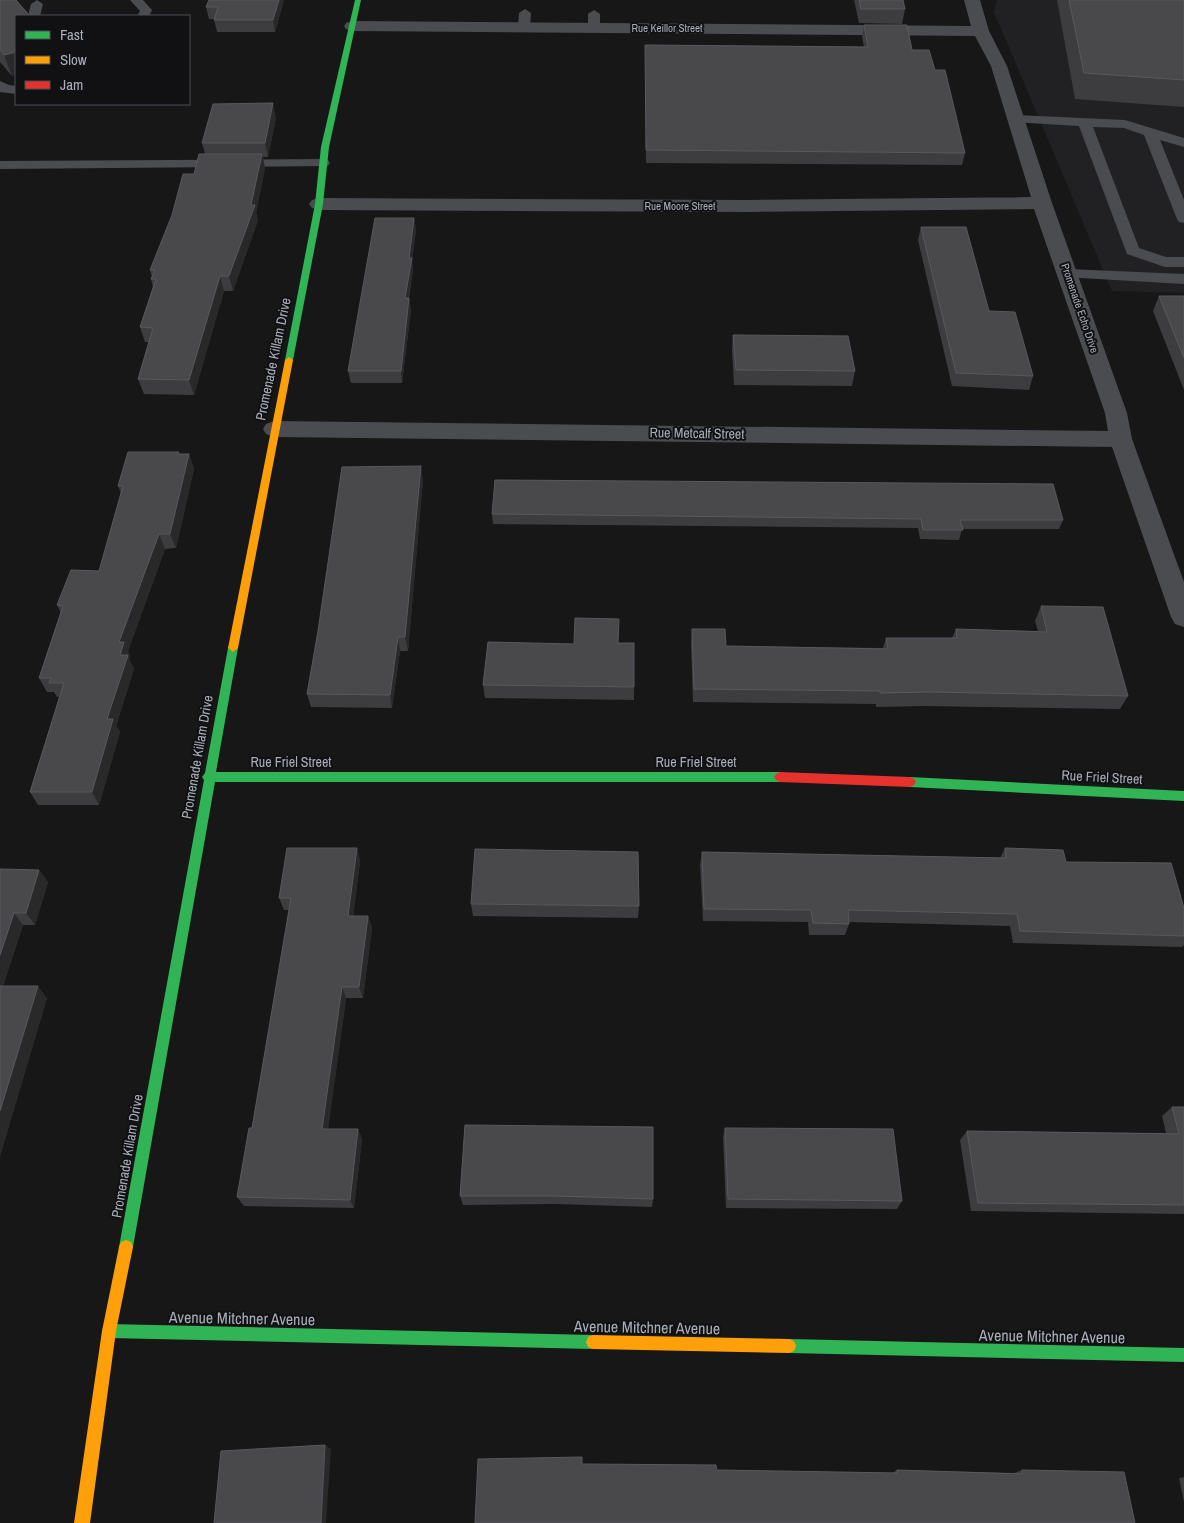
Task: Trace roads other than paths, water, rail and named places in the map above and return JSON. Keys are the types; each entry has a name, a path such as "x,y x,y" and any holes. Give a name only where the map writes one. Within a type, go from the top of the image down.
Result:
{"main road":[{"name":"Promenade Killam Drive","path":"82,1523 108,1332 136,1193 208,777 319,204 323,163 358,0"},
{"name":"Rue Friel Street","path":"208,777 813,778 1184,796"},
{"name":"Avenue Mitchner Avenue","path":"108,1332 1184,1355"}],"street":[{"name":"Promenade Echo Drive","path":"972,0 982,31 999,66 1042,203 1116,413 1121,439 1184,617"},
{"name":"Rue Keillor Street","path":"352,26 525,20 982,31"},
{"name":"Rue Moore Street","path":"319,204 748,206 1042,203"},
{"name":"Rue Metcalf Street","path":"274,429 1121,439"}],"lane":[{"path":"136,0 146,10 144,15"},
{"path":"0,85 14,98"},
{"path":"1016,119 1125,124 1184,143"},
{"path":"1084,122 1132,251 1164,262 1184,262"},
{"path":"1150,132 1184,219"},
{"path":"0,165 323,163"},
{"path":"1068,274 1184,279"}]}
